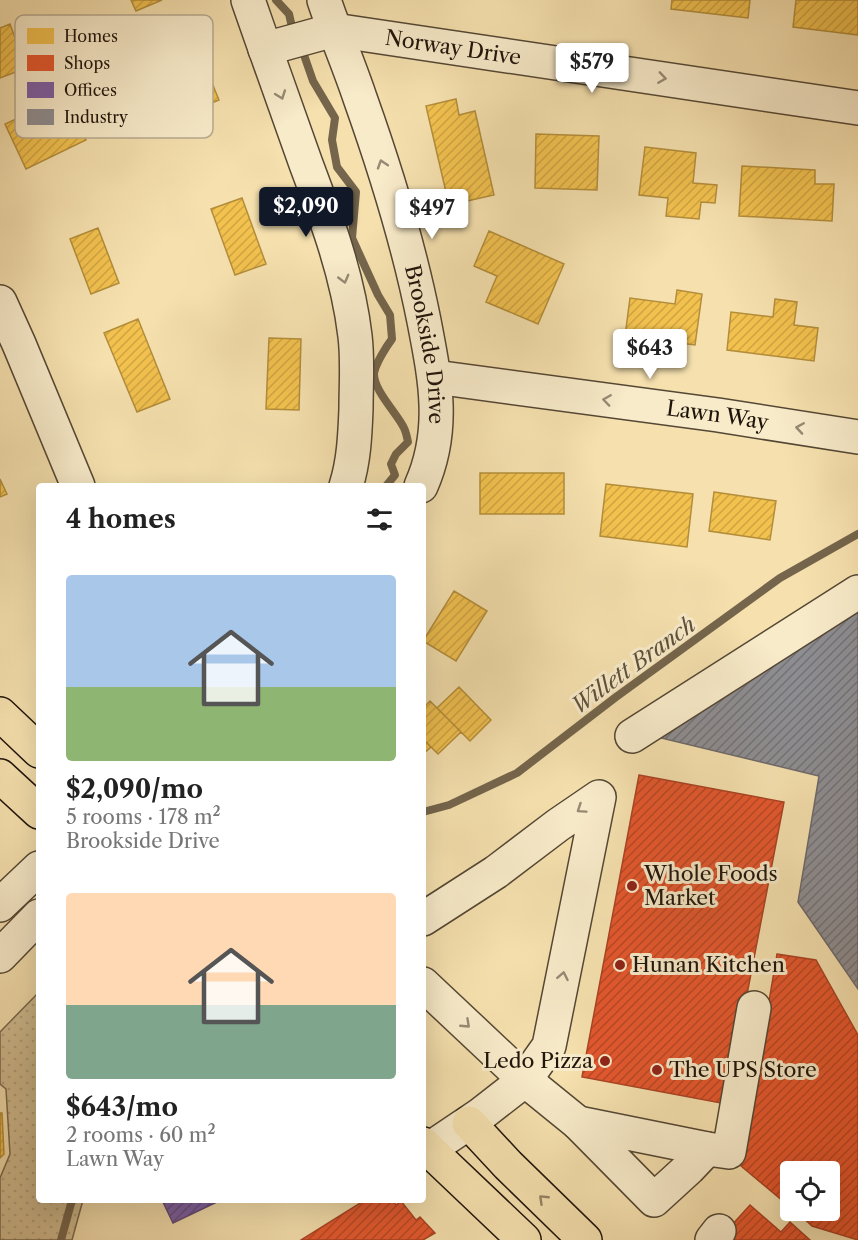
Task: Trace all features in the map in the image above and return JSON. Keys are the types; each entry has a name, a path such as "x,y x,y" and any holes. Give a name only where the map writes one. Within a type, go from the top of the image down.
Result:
{"main road":[{"path":"0,714 36,748"},
{"path":"0,776 36,809"},
{"path":"469,1123 508,1165 585,1240"},
{"path":"426,1147 524,1240"}],"street":[{"path":"248,0 333,238 348,295 355,337 357,379 355,434 347,483"},
{"name":"Brookside Drive","path":"324,0 360,96 405,238 418,291 435,377 434,449 422,483"},
{"name":"Norway Drive","path":"265,49 334,30 858,108"},
{"path":"0,302 77,483"},
{"name":"Lawn Way","path":"435,377 718,415 858,437"},
{"path":"632,736 858,592"},
{"path":"426,917 496,872 598,797 549,1046 525,1080 469,1123 426,1147"},
{"path":"0,905 36,871"},
{"path":"0,956 36,919"},
{"path":"426,987 525,1080 578,1123 654,1200 708,1149"},
{"path":"578,1123 729,1152 754,1008"}],"shaded area":[{"path":"36,995 36,1203 82,1203 72,1240 0,1240 0,1178 10,1154 6,1089 0,1084 0,1032"}],"building: Homes":[{"path":"131,0 162,0 136,11"},
{"path":"672,0 750,0 748,18 671,9"},
{"path":"796,0 858,0 858,35 793,27"},
{"path":"10,24 15,38 15,72 0,78 0,28"},
{"path":"213,85 219,100 213,102"},
{"path":"456,99 459,115 475,111 494,195 449,205 426,106"},
{"path":"15,119 15,138 85,138 86,140 26,169 5,124"},
{"path":"536,134 599,136 597,190 535,188"},
{"path":"645,147 696,153 693,183 717,185 715,203 701,202 699,219 666,216 668,198 639,195"},
{"path":"742,166 815,170 815,184 834,184 832,221 739,216"},
{"path":"242,198 266,264 235,275 211,209"},
{"path":"98,228 119,283 91,294 70,239"},
{"path":"489,231 564,264 538,324 486,302 497,276 474,266"},
{"path":"677,290 702,294 695,345 625,336 630,298 675,304"},
{"path":"775,299 797,302 794,325 818,328 814,361 727,350 731,312 773,317"},
{"path":"138,319 170,399 137,412 104,333"},
{"path":"269,338 301,339 299,410 266,409"},
{"path":"480,473 564,473 564,514 480,514"},
{"path":"0,479 7,494 0,497"},
{"path":"606,484 693,494 687,547 600,536"},
{"path":"714,492 776,501 770,540 709,531"},
{"path":"454,591 487,611 456,661 426,643 426,636"},
{"path":"459,687 491,720 470,741 437,708"},
{"path":"430,701 461,732 438,754 426,742 426,705"},
{"path":"426,742 431,747 426,751"},
{"path":"0,1113 2,1113 4,1154 0,1158"}],"building: Shops":[{"path":"639,775 784,802 726,1104 582,1077"},
{"path":"777,954 816,960 858,1035 858,1240 812,1226 807,1221 840,1221 840,1161 780,1161 780,1199 741,1166"},
{"path":"360,1203 394,1203 396,1205 403,1203 416,1220 420,1217 435,1233 423,1240 301,1240"},
{"path":"750,1205 781,1232 790,1222 810,1240 727,1240 722,1236"}],"building: Offices":[{"path":"163,1203 215,1203 173,1223"}],"building: Industry":[{"path":"858,604 858,989 798,902 819,776 661,738"}],"waterway":[{"path":"276,0 289,14 292,27"},
{"path":"304,55 313,81 335,118 332,140 337,167 356,192 352,238 378,295 390,315 392,339 374,373 377,387 401,422 408,442 396,454 391,464 395,475 388,483"},
{"name":"Willett Branch","path":"426,811 449,805 517,773 616,697 780,578 858,534"},
{"name":"Willett Branch","path":"61,1240 71,1203"}],"place":[{"name":"Whole Foods Market","path":"632,886"},
{"name":"Hunan Kitchen","path":"620,965"},
{"name":"Ledo Pizza","path":"605,1061"},
{"name":"The UPS Store","path":"657,1070"}]}
